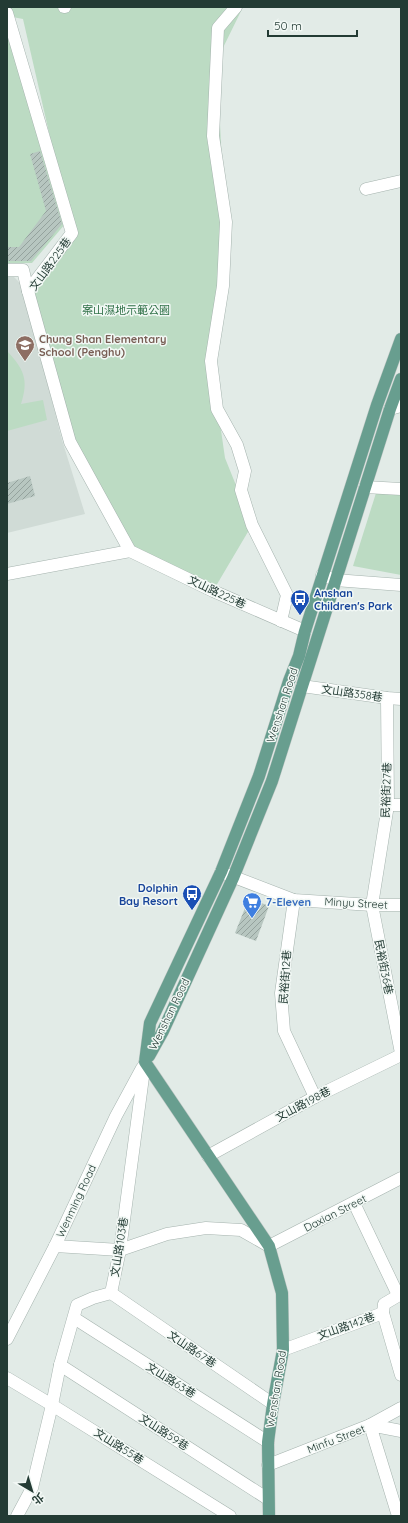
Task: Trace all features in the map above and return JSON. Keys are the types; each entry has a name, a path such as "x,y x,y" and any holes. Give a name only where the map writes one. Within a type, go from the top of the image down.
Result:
{"main road":[{"name":"Wenshan Road","path":"269,1516 268,1442 283,1350 282,1293 269,1246 145,1062 150,1023 220,872 259,776 289,681 299,656 322,575 377,405 401,339"},
{"name":"Wenshan Road","path":"145,1062 163,1031 233,878 272,781 365,487 395,408 401,379"},
{"path":"377,405 395,408"}],"street":[{"path":"236,7 218,28 213,136 226,222 223,286 211,361 217,409 237,445 246,471 241,490 252,525 287,595 281,621"},
{"name":"文山路225巷","path":"7,13 72,233 28,291 70,442 130,551 213,591 305,631"},
{"path":"366,189 401,181"},
{"path":"7,270 23,270 28,291"},
{"path":"365,487 401,489"},
{"path":"7,574 130,551"},
{"path":"322,575 335,580 401,585"},
{"name":"文山路358巷","path":"302,686 401,699"},
{"name":"民裕街27巷","path":"372,905 388,805 387,698"},
{"path":"388,805 401,805"},
{"name":"Minyu Street","path":"220,872 294,900 372,905 401,905"},
{"name":"民裕街12巷","path":"294,900 281,993 284,1032 315,1097"},
{"name":"民裕街36巷","path":"372,905 401,1054"},
{"name":"文山路198巷","path":"208,1156 315,1097 401,1054"},
{"name":"Wenming Road","path":"7,1339 55,1246 116,1116 145,1062"},
{"name":"文山路103巷","path":"111,1294 120,1250 145,1062"},
{"name":"Daxian Street","path":"269,1246 401,1178"},
{"path":"354,1203 400,1294"},
{"path":"55,1246 120,1250 166,1234 206,1228 240,1230 269,1246"},
{"path":"17,1516 32,1488 60,1365 77,1305 93,1298 111,1294"},
{"name":"文山路67巷","path":"111,1294 273,1404"},
{"name":"文山路142巷","path":"283,1350 383,1313 384,1304 400,1294"},
{"path":"383,1313 401,1375"},
{"name":"文山路63巷","path":"74,1318 268,1442"},
{"name":"文山路59巷","path":"60,1365 268,1499"},
{"name":"文山路55巷","path":"7,1378 230,1516"},
{"name":"Minfu Street","path":"268,1465 370,1425 401,1408"},
{"path":"398,1516 370,1425 401,1431"}],"shaded area":[{"name":"Chung Shan Elementary School (Penghu)","path":"7,277 14,277 22,285 62,440 85,514 7,533"}],"green space":[{"name":"案山濕地示範公園","path":"7,7 243,7 217,60 224,207 211,361 225,458 252,525 213,591 130,551 70,442 28,291 72,233 23,19 7,16"},
{"path":"7,28 65,224 32,263 7,263"},
{"path":"7,351 21,369 25,381 21,404 43,400 47,420 7,431"},
{"path":"376,493 401,494 401,575 353,566"}],"building":[{"path":"40,151 62,224 31,261 7,261 7,247 19,247 46,211 30,154"},
{"path":"30,476 35,496 7,504 7,483"},
{"name":"7-Eleven","path":"249,898 269,906 256,941 235,933"}],"place":[{"name":"Chung Shan Elementary School (Penghu)","path":"25,362"},
{"name":"Anshan Children's Park","path":"300,616"},
{"name":"Dolphin Bay Resort","path":"192,911"},
{"name":"7-Eleven","path":"252,919"}]}
